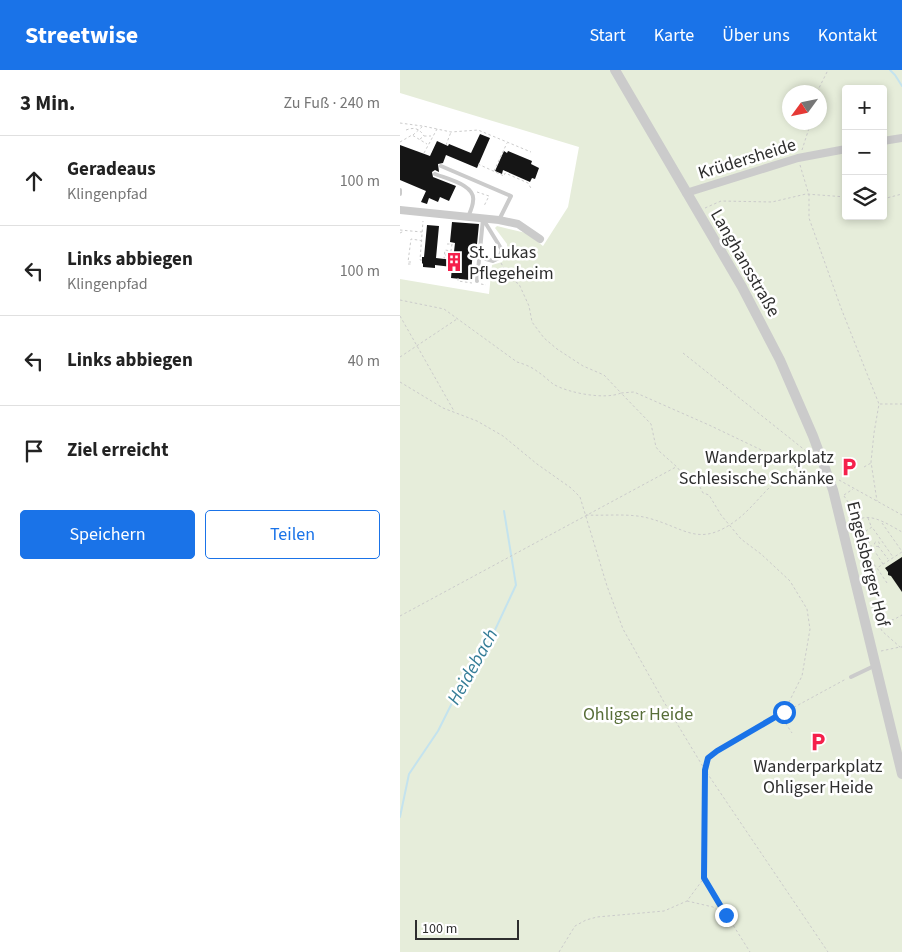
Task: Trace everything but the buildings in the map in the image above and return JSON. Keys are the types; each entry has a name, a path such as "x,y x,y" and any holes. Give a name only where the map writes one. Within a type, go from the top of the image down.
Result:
{"street":[{"name":"Langhansstraße","path":"616,70 742,287 780,360 830,480"},
{"path":"887,140 902,138"},
{"name":"Krüdersheide","path":"686,193 798,158 842,149"},
{"path":"400,210 499,220 518,224 540,239"},
{"name":"Engelsberger Hof","path":"830,480 902,774"}],"lane":[{"path":"442,166 510,196 499,220"},
{"path":"435,174 467,187 471,192 474,201 468,217"},
{"path":"477,282 484,218"},
{"path":"480,252 489,260 499,258 502,253 502,246 484,218"},
{"path":"851,677 876,665"}],"path":[{"path":"821,85 828,70"},
{"path":"400,123 451,132 478,130 531,152"},
{"path":"400,142 424,126"},
{"path":"406,130 412,128 419,130 424,136"},
{"path":"424,153 437,129"},
{"path":"810,130 798,158 810,195 809,218 841,308 879,404 872,462 878,502"},
{"path":"446,145 451,132"},
{"path":"412,135 428,144"},
{"path":"420,139 424,136 432,136"},
{"path":"494,172 507,142"},
{"path":"478,164 504,176 505,173 528,183 532,190"},
{"path":"467,187 489,196 484,206"},
{"path":"698,212 721,201 772,202 806,194 842,197"},
{"path":"887,198 902,194"},
{"path":"422,260 420,260 423,241 423,221"},
{"path":"400,230 422,232"},
{"path":"400,233 404,230"},
{"path":"408,264 411,264 411,262 408,262 411,240 423,241"},
{"path":"447,244 452,244 451,250 445,250 444,258 446,258 446,252 448,252 447,259"},
{"path":"499,258 510,279 520,284 529,306 532,322 544,338 583,366 604,375 652,424 656,447 676,466 687,480 699,485 703,493 709,495 721,515 741,539 761,554 790,581 807,609 810,629 802,676 784,712"},
{"path":"458,278 458,281 477,282"},
{"path":"400,300 437,306 458,318 517,362 530,366 561,388 599,396 615,396 621,393 634,392 826,480 837,479 902,515"},
{"path":"400,316 454,412"},
{"path":"400,357 458,318"},
{"path":"682,353 824,466"},
{"path":"400,382 443,408 477,421 503,436 580,497 607,586 623,629 705,770 828,952"},
{"path":"879,404 902,404"},
{"path":"864,467 872,462"},
{"path":"400,616 676,466"},
{"path":"586,515 648,518 696,535 719,530 739,518 775,482 797,467"},
{"path":"854,488 844,496 860,519"},
{"path":"860,519 868,518 882,522 902,532"},
{"path":"868,518 872,527 894,556"},
{"path":"860,519 854,531 874,615 882,631 901,647"},
{"path":"876,568 902,552 882,522"},
{"path":"855,527 863,533 883,564"},
{"path":"863,533 872,527"},
{"path":"856,539 887,583"},
{"path":"878,546 888,560"},
{"path":"892,619 902,615"},
{"path":"881,651 901,647"},
{"path":"750,952 704,878 705,770 708,758 784,712 851,677"},
{"path":"780,715 792,733"},
{"path":"559,952 575,926 586,920 597,917 664,911 687,901 704,878"},
{"path":"687,901 713,907 726,915"}],"green space":[{"name":"Ohligser Heide","path":"400,70 902,70 902,952 400,952 400,279 489,294 492,265 502,262 508,254 507,244 495,228 497,226 526,233 543,246 568,207 579,147 400,93"}],"waterway":[{"path":"890,70 902,86"},
{"name":"Heidebach","path":"400,817 409,774 438,731 453,701 480,662 516,585 504,511"}],"place":[{"name":"St. Lukas Pflegeheim","path":"454,262"},
{"name":"Wanderparkplatz Schlesische Schänke","path":"849,467"},
{"name":"Wanderparkplatz Ohligser Heide","path":"818,742"}],"route":[{"path":"726,915 704,878 705,770 708,758 732,741 784,712"}]}
